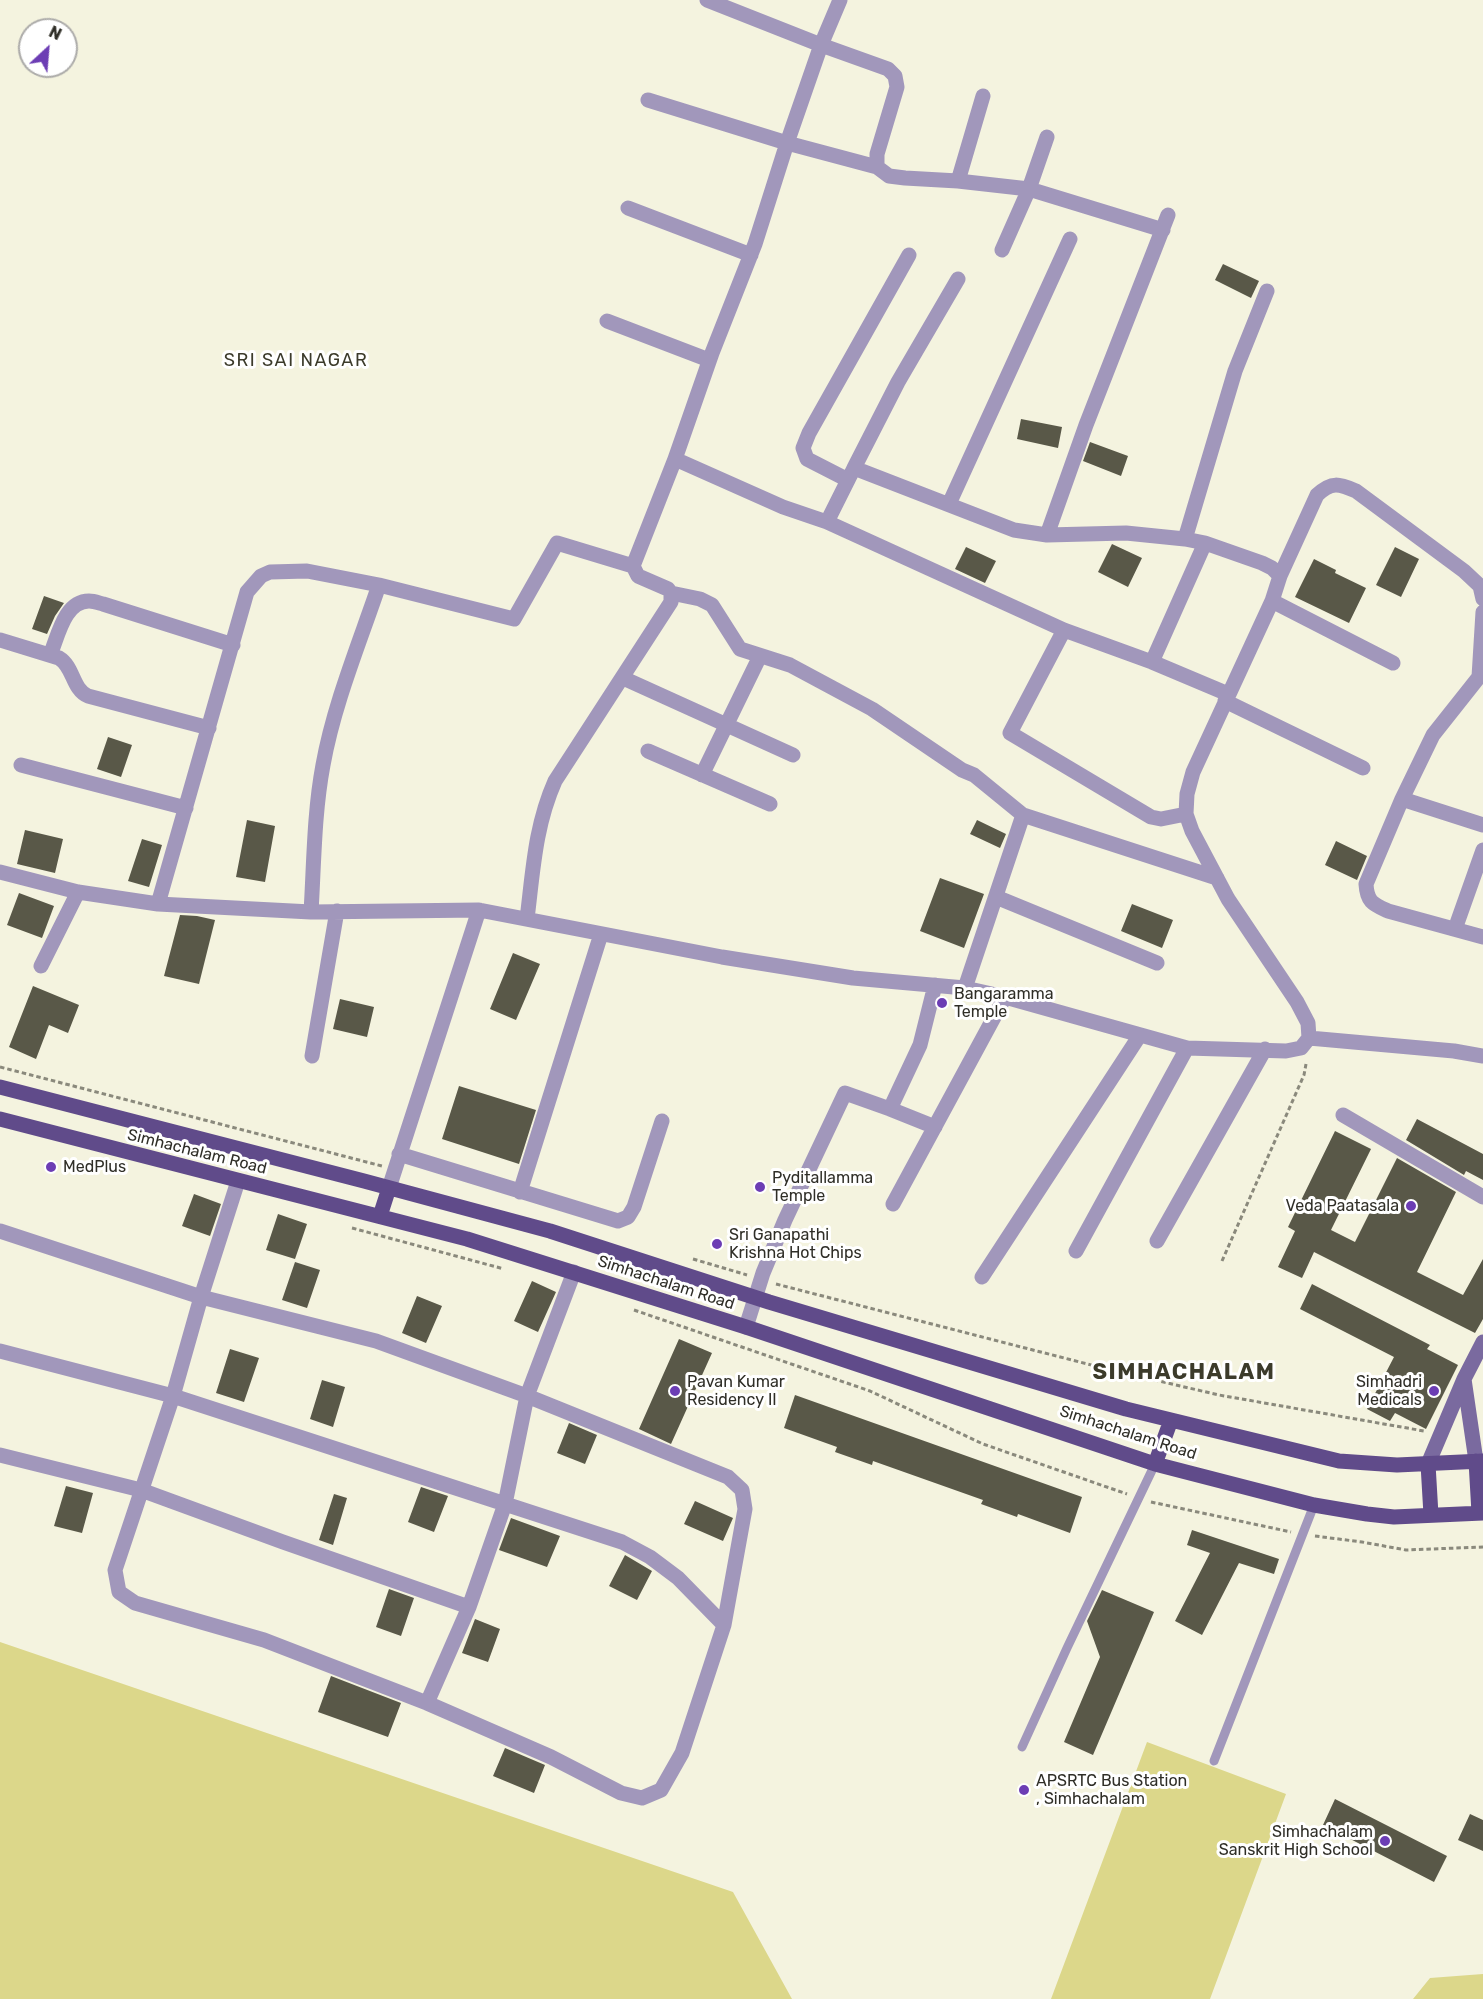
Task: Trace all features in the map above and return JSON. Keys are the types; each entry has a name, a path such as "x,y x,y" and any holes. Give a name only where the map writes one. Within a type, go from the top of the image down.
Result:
{"main road":[{"path":"0,1087 550,1231 755,1298 1074,1395 1171,1420 1339,1461 1397,1465 1480,1461 1481,1513"},
{"name":"Simhachalam Road","path":"1,1121 467,1239 746,1327 1155,1464 1314,1505 1376,1515 1481,1513"},
{"path":"380,1216 389,1188"},
{"path":"1155,1464 1171,1420"},
{"path":"1428,1464 1431,1515"}],"street":[{"path":"707,0 888,69 895,76 897,87 877,154 877,167"},
{"path":"633,566 751,255 821,45 840,0"},
{"path":"958,181 983,96"},
{"path":"648,100 787,143 877,167 889,176 1029,189 1166,223 1086,425 1047,535"},
{"path":"1002,250 1029,189 1047,137"},
{"path":"628,208 751,255"},
{"path":"949,504 1070,239"},
{"path":"909,255 809,433 803,448 807,459 949,504 1014,530 1047,535 1126,533 1185,539 1205,543 1262,563 1272,568 1280,576"},
{"path":"827,522 898,382 958,279"},
{"path":"1185,539 1235,371 1267,291"},
{"path":"607,321 710,360"},
{"path":"675,459 783,507 827,522 1064,630 1152,662 1363,768"},
{"path":"0,872 78,892 158,904 311,912 479,910 722,957 842,976 965,988 1186,1048 1286,1051 1301,1048 1309,1038 1308,1023 1297,1002 1228,899 1192,831 1186,814 1187,794 1193,772 1272,601 1280,576 1317,495 1328,485 1341,484 1356,491 1464,571 1480,586 1483,599"},
{"path":"158,904 247,592 261,576 270,572 307,571 379,585 513,619 557,543 633,566 638,576 668,588 671,593 671,602 555,781 538,829 527,919"},
{"path":"1152,662 1205,543"},
{"path":"311,912 318,802 331,726 379,585"},
{"path":"671,593 700,599 712,605 741,649 789,664 872,710 962,771 974,775 1023,815 1217,878"},
{"path":"50,655 67,614 76,605 88,601 233,645"},
{"path":"1272,601 1393,663"},
{"path":"1483,612 1481,678 1433,735 1402,799 1366,884 1367,896 1375,905 1483,937"},
{"path":"1064,630 1010,733 1151,818 1161,819 1186,814"},
{"path":"0,640 59,658 69,666 82,694 209,728"},
{"path":"702,774 760,656"},
{"path":"623,678 793,755"},
{"path":"648,751 770,804"},
{"path":"21,765 186,808"},
{"path":"1402,799 1483,825"},
{"path":"965,988 1023,815"},
{"path":"1455,929 1483,850"},
{"path":"41,966 78,892"},
{"path":"996,897 1157,963"},
{"path":"389,1188 479,910"},
{"path":"312,1056 337,911"},
{"path":"520,1192 601,934"},
{"path":"890,1109 920,1045 935,985"},
{"path":"893,1204 1005,997"},
{"path":"982,1277 1140,1035"},
{"path":"1309,1038 1454,1051 1483,1056"},
{"path":"1076,1251 1186,1048"},
{"path":"1157,1240 1265,1049"},
{"path":"746,1327 761,1279 785,1220 845,1093 935,1127"},
{"path":"1343,1115 1483,1197"},
{"path":"396,1162 520,1192 618,1221 628,1217 634,1207 662,1121"},
{"path":"0,1231 201,1298 376,1341 527,1396 728,1477 742,1490 745,1509 724,1625 682,1752 661,1790 642,1798 621,1793 551,1757 427,1703 264,1640 135,1603 119,1592 115,1570 173,1396 201,1298 238,1180"},
{"path":"427,1703 469,1607 506,1504 527,1396 574,1272"},
{"path":"1428,1464 1464,1379 1481,1349"},
{"path":"0,1351 173,1396 622,1542 650,1557 678,1578 724,1625"},
{"path":"1464,1379 1480,1461"},
{"path":"0,1455 141,1490 469,1607"}],"lane":[{"path":"1022,1747 1155,1464"},
{"path":"1214,1761 1314,1505"}],"path":[{"path":"1222,1261 1304,1075 1309,1038"},
{"path":"0,1067 396,1162"},
{"path":"347,1226 514,1272"},
{"path":"694,1259 797,1290 1102,1368 1219,1395 1427,1432"},
{"path":"630,1309 870,1390 983,1444 1138,1498 1303,1534 1406,1550 1483,1547"}],"shaded area":[{"path":"0,1642 733,1892 792,1999 0,1999"},
{"path":"1147,1742 1286,1794 1210,1999 1051,1999"},
{"path":"1483,1974 1483,1999 1413,1999 1430,1978"}],"building":[{"path":"1223,264 1259,281 1251,298 1215,280"},
{"path":"1021,419 1062,427 1058,448 1017,439"},
{"path":"1090,442 1128,456 1121,476 1083,461"},
{"path":"1112,544 1142,558 1128,587 1098,572"},
{"path":"966,547 996,561 985,583 955,569"},
{"path":"1395,547 1419,559 1401,597 1376,585"},
{"path":"1314,559 1336,570 1335,573 1366,588 1349,623 1295,597"},
{"path":"44,596 64,603 47,634 32,629"},
{"path":"108,737 132,745 121,777 97,769"},
{"path":"247,820 275,826 265,882 236,877"},
{"path":"977,820 1006,834 1000,848 970,834"},
{"path":"25,830 63,839 55,873 17,864"},
{"path":"142,839 162,845 149,887 128,881"},
{"path":"1336,841 1367,856 1357,880 1325,865"},
{"path":"940,878 984,894 964,948 920,931"},
{"path":"19,893 54,906 42,938 7,925"},
{"path":"1132,904 1173,920 1162,948 1121,931"},
{"path":"180,915 215,920 199,984 164,976"},
{"path":"513,953 540,964 516,1020 490,1009"},
{"path":"33,986 79,1005 68,1033 49,1025 36,1059 9,1047"},
{"path":"340,999 374,1007 367,1037 333,1029"},
{"path":"459,1086 536,1110 519,1164 442,1139"},
{"path":"1417,1119 1483,1154 1483,1180 1466,1171 1464,1175 1406,1140"},
{"path":"1335,1131 1371,1149 1331,1230 1355,1242 1397,1158 1456,1192 1417,1272 1463,1295 1483,1259 1483,1319 1475,1333 1314,1252 1302,1278 1278,1267 1295,1231 1288,1227"},
{"path":"194,1194 221,1204 210,1236 182,1226"},
{"path":"278,1214 307,1224 295,1259 266,1250"},
{"path":"295,1262 320,1270 307,1308 282,1300"},
{"path":"532,1281 556,1292 538,1332 514,1321"},
{"path":"1312,1284 1430,1345 1427,1349 1458,1365 1426,1429 1395,1413 1390,1421 1367,1409 1394,1357 1300,1309"},
{"path":"417,1296 442,1306 426,1343 402,1333"},
{"name":"Pavan Kumar Residency II","path":"679,1339 712,1353 671,1444 639,1429"},
{"path":"230,1349 259,1358 244,1402 216,1393"},
{"path":"322,1380 345,1387 333,1427 310,1419"},
{"path":"795,1395 1082,1497 1070,1533 1018,1514 1017,1517 981,1504 983,1500 873,1461 872,1465 835,1452 837,1447 784,1428"},
{"path":"569,1423 597,1435 585,1464 557,1453"},
{"path":"66,1486 93,1493 82,1533 54,1526"},
{"path":"421,1487 448,1496 434,1532 408,1522"},
{"path":"334,1494 347,1498 333,1545 319,1540"},
{"path":"695,1501 733,1518 723,1541 684,1524"},
{"path":"511,1518 560,1536 547,1567 499,1550"},
{"path":"1192,1530 1279,1559 1274,1574 1239,1563 1202,1635 1175,1621 1210,1553 1187,1545"},
{"path":"625,1555 652,1571 637,1600 609,1586"},
{"path":"389,1589 414,1598 401,1636 376,1627"},
{"path":"1102,1590 1154,1612 1093,1755 1064,1742 1100,1657 1087,1621"},
{"path":"475,1619 500,1629 488,1662 462,1653"},
{"path":"331,1676 401,1703 388,1737 318,1712"},
{"path":"505,1748 545,1765 534,1793 493,1776"},
{"name":"Simhachalam Sanskrit High School","path":"1335,1799 1447,1856 1434,1882 1323,1825"},
{"path":"1470,1814 1483,1820 1483,1851 1458,1840"}],"place":[{"name":"Bangaramma Temple","path":"942,1003"},
{"name":"MedPlus","path":"51,1167"},
{"name":"Pyditallamma Temple","path":"760,1187"},
{"name":"Veda Paatasala","path":"1411,1206"},
{"name":"Sri Ganapathi Krishna Hot Chips","path":"717,1244"},
{"name":"Pavan Kumar Residency II","path":"675,1391"},
{"name":"Simhadri Medicals","path":"1434,1391"},
{"name":"APSRTC Bus Station , Simhachalam","path":"1024,1790"},
{"name":"Simhachalam Sanskrit High School","path":"1385,1841"}],"district":[{"name":"SRI SAI NAGAR","path":"296,361"},
{"name":"SIMHACHALAM","path":"1184,1373"}]}
